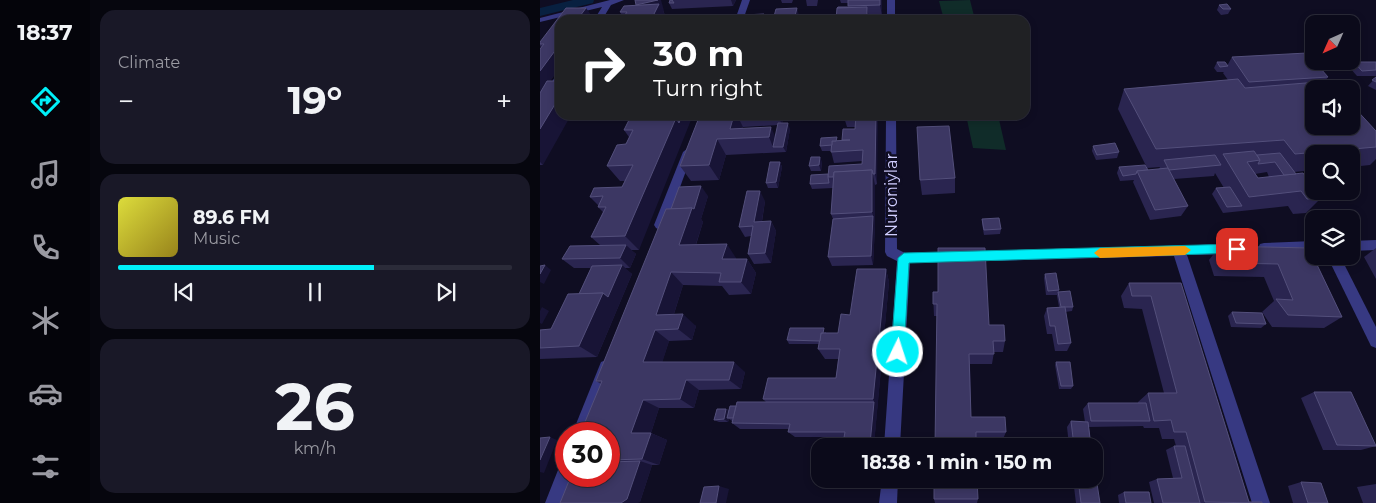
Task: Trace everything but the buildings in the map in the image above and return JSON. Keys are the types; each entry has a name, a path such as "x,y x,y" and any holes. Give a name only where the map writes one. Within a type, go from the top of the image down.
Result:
{"street":[{"path":"560,15 620,0"},
{"path":"741,15 746,0"},
{"path":"891,0 891,15"},
{"path":"601,15 608,3"},
{"path":"540,20 555,16"},
{"path":"540,108 555,84"},
{"name":"Nuroniylar","path":"891,120 891,252 904,258 893,438"},
{"path":"657,233 692,142"},
{"path":"904,258 1305,246"},
{"path":"1360,246 1376,246"},
{"path":"1179,250 1261,503"},
{"path":"1338,265 1376,342"},
{"path":"585,422 612,352"},
{"path":"554,503 560,487"},
{"path":"888,503 889,488"}],"green space":[{"path":"970,0 974,15 943,15 939,1"},
{"path":"967,120 999,120 1006,150 973,148"}],"waterway":[{"path":"540,12 588,0"}],"slow traffic":[{"path":"1100,253 1185,250"}],"route":[{"path":"898,352 904,258 1237,249"}]}
